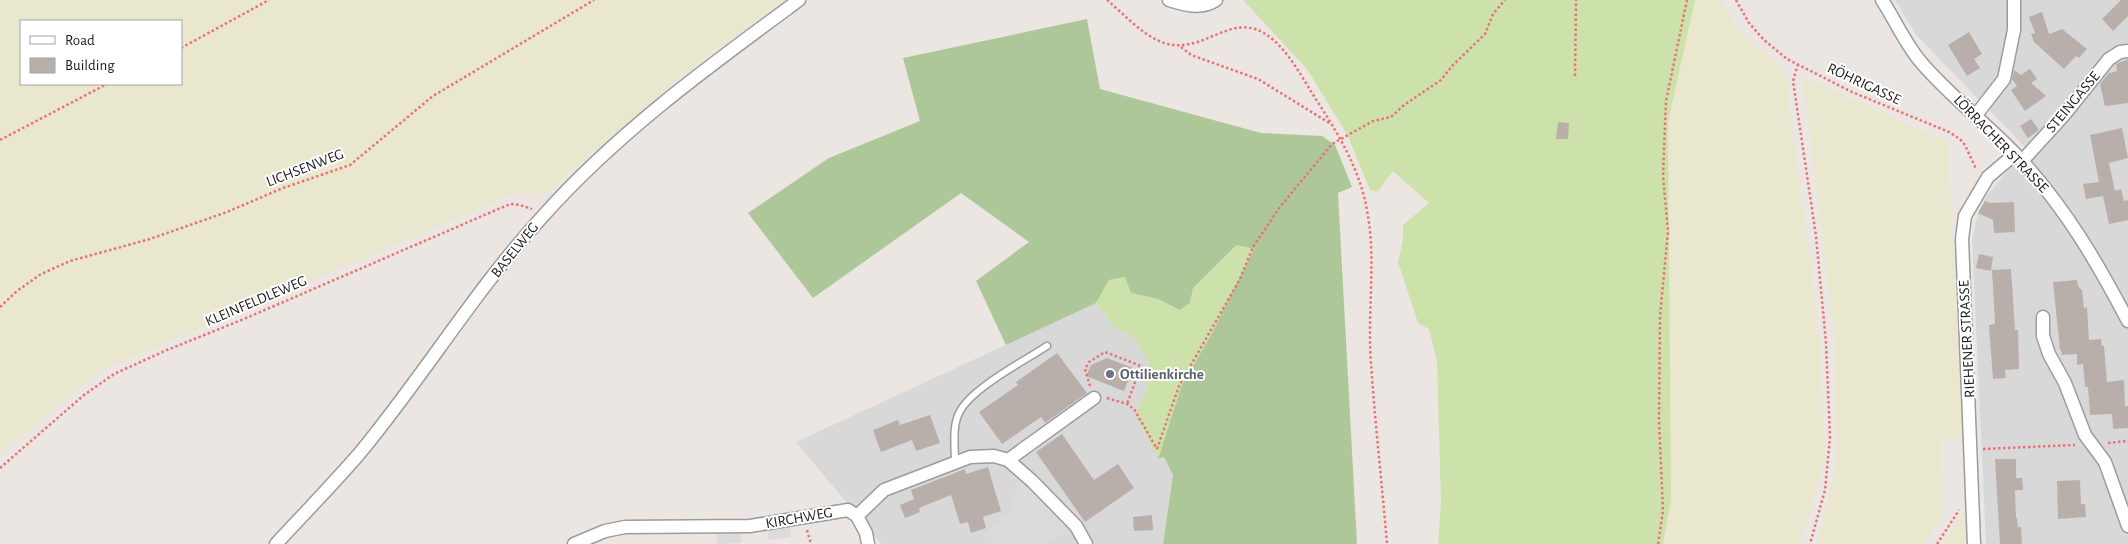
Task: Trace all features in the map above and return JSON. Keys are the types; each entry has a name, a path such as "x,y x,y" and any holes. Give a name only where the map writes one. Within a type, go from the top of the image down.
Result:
{"street":[{"name":"BASELWEG","path":"276,544 359,454 508,256 592,165 644,117 799,0"},
{"path":"1169,0 1184,5 1202,6 1216,0"},
{"name":"LÖRRACHER STRASSE","path":"1882,0 1920,61 2019,158 2059,206 2080,234 2128,320"},
{"path":"1976,115 2004,79 2014,30 2014,0"},
{"name":"STEINGASSE","path":"2019,158 2064,115 2109,59 2128,51"},
{"name":"RIEHENER STRASSE","path":"1974,544 1972,450 1962,240 1965,216 1988,177 2019,158"},
{"path":"2043,317 2043,336 2049,354 2065,383 2085,435 2105,462 2128,526"},
{"path":"1008,460 1094,398"},
{"path":"868,544 866,533 857,516 884,490 970,457 994,456 1008,460 1053,501 1076,526 1086,544"},
{"name":"KIRCHWEG","path":"574,544 605,531 625,527 750,526 848,510 857,516"}],"lane":[{"path":"955,462 954,430 958,413 966,402 981,389 1047,346"}],"path":[{"path":"182,47 269,0"},
{"name":"LICHSENWEG","path":"0,307 17,291 41,274 70,262 158,236 350,165 433,96 594,0"},
{"path":"1107,0 1151,36 1164,43 1180,46 1197,44 1231,29 1244,26 1262,32 1294,64 1341,139 1354,166 1368,215 1371,263 1370,361 1387,544"},
{"path":"1094,398 1105,397 1134,408 1157,449 1180,386 1240,279 1262,233 1332,144 1373,121 1391,117 1404,105 1441,80 1452,66 1485,34 1494,14 1505,0"},
{"path":"1575,76 1576,0"},
{"path":"1658,544 1663,511 1659,420 1660,316 1668,231 1663,176 1666,101 1687,0"},
{"name":"RÖHRIGASSE","path":"1736,0 1749,23 1764,40 1787,59 1852,92 1949,132 1960,139 1970,153 1975,168 1988,177"},
{"path":"1180,46 1191,55 1258,79 1332,124"},
{"path":"1798,64 1793,81 1816,236 1826,343 1830,437 1826,490 1810,544"},
{"path":"0,140 106,85"},
{"name":"KLEINFELDLEWEG","path":"0,468 84,395 114,374 158,354 253,316 510,204 520,205 543,216"},
{"path":"1089,383 1085,370 1089,362 1105,352 1141,366 1127,404"},
{"path":"1972,450 2128,441"},
{"path":"1937,544 1973,488"},
{"path":"808,533 811,544"}],"shaded area":[{"path":"0,0 784,0 686,72 545,194 513,194 99,371 0,454"},
{"path":"1695,0 1722,0 1736,30 1784,69 1817,313 1825,457 1800,544 1663,544 1671,499 1668,122"},
{"path":"1895,0 2128,0 2128,544 1986,544 1972,239 1978,213 1987,195 2027,149 1916,35"},
{"path":"1803,77 1947,142 1963,439 1941,439 1942,516 1924,544 1817,544 1837,459 1835,339"},
{"path":"1096,303 1115,328 1129,334 1136,341 1149,363 1147,388 1135,414 1159,459 1164,456 1173,475 1163,544 881,544 796,442"},
{"path":"1019,478 1069,529 1045,544 994,544 984,534 1009,514"},
{"path":"1966,509 1967,544 1944,544"},
{"path":"790,525 791,537 769,540 767,529"},
{"path":"741,531 742,543 717,544 717,532"}],"green space":[{"path":"1243,0 1695,0 1668,122 1671,499 1663,544 1438,544 1441,504 1437,362 1429,329 1418,323 1398,262 1403,240 1403,225 1429,203 1393,171 1378,191 1370,190 1348,136 1307,69"},
{"path":"1087,19 1100,89 1261,133 1322,136 1335,145 1352,187 1338,193 1357,544 1163,544 1173,475 1164,457 1158,459 1181,387 1212,333 1254,249 1237,245 1193,288 1190,303 1180,310 1158,299 1131,293 1125,277 1109,280 1096,303 1006,345 976,281 1029,242 961,193 813,298 748,213 829,158 920,121 903,58"},
{"path":"1238,245 1255,249 1212,333 1181,387 1158,459 1135,414 1147,388 1149,363 1136,341 1129,334 1115,328 1096,303 1108,280 1125,277 1131,293 1158,299 1180,310 1190,303 1193,288"}],"building":[{"path":"2121,0 2128,0 2128,16 2113,31 2102,19"},
{"path":"2042,12 2049,34 2062,29 2087,49 2079,58 2076,56 2064,69 2034,42 2031,34 2035,33 2029,17"},
{"path":"1969,32 1982,54 1974,59 1980,68 1967,76 1948,45"},
{"path":"2128,59 2128,103 2105,106 2100,84 2109,73 2117,71 2116,64"},
{"path":"2030,69 2037,79 2031,83 2046,96 2025,111 2011,90 2017,86 2012,79 2014,70 2021,75"},
{"path":"2031,119 2039,130 2028,138 2020,126"},
{"path":"1558,122 1569,123 1568,139 1556,139"},
{"path":"2122,128 2128,158 2109,163 2115,191 2121,189 2124,201 2128,200 2128,220 2109,224 2103,196 2086,199 2083,184 2099,182 2090,135"},
{"path":"1985,201 1991,203 2014,202 2015,232 1994,233 1993,220 1978,213"},
{"path":"1979,254 1993,257 1991,271 1976,268"},
{"path":"2011,269 2015,330 2018,330 2019,369 2005,370 2006,378 1993,379 1989,325 1995,324 1992,270"},
{"path":"2077,280 2078,286 2082,290 2084,308 2087,307 2089,340 2101,339 2102,346 2104,346 2107,382 2124,380 2125,406 2128,406 2128,428 2113,429 2112,414 2090,415 2088,387 2085,387 2083,364 2077,365 2077,354 2062,355 2060,350 2053,282"},
{"path":"1057,353 1087,393 1045,423 1041,417 1002,444 979,412 1018,385 1016,382"},
{"name":"Ottilienkirche","path":"1107,358 1133,368 1124,391 1086,376 1091,365"},
{"path":"930,415 940,443 916,451 912,440 881,452 873,430 898,420 900,425"},
{"path":"1062,434 1094,480 1118,464 1134,488 1085,522 1036,452"},
{"path":"1995,459 2016,459 2016,478 2022,478 2023,490 2015,490 2016,518 2018,527 2021,527 2022,544 2000,544"},
{"path":"988,467 1001,511 983,517 986,528 971,533 968,522 960,524 951,495 919,508 920,512 905,518 900,505 914,499 911,490 965,469 966,474"},
{"path":"2080,480 2081,504 2085,504 2086,517 2058,519 2057,481"},
{"path":"1152,515 1153,530 1134,531 1133,517"}],"place":[{"name":"Ottilienkirche","path":"1110,374"}]}
